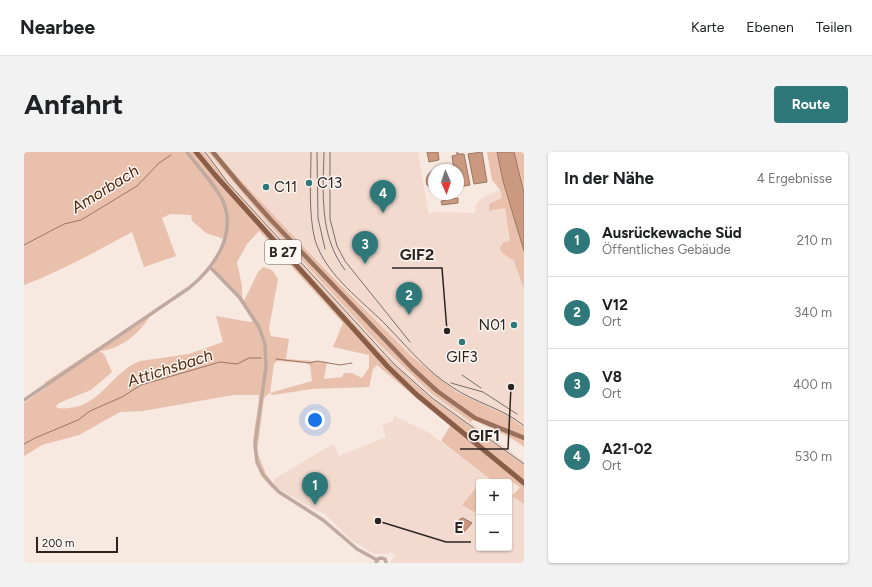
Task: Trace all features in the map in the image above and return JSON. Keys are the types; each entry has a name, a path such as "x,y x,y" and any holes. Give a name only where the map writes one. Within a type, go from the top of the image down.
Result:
{"highway":[{"name":"B 27","path":"196,152 214,175 371,350 410,388 524,483"},
{"path":"504,467 524,479"}],"main road":[{"path":"213,152 240,186 271,220 412,368 432,387 476,418 524,438"}],"street":[{"path":"24,400 189,288 211,268 225,240 227,220 226,210 217,190 186,152"},
{"path":"211,268 240,298 258,327 265,344 266,367 255,444 257,462 263,475 279,492 323,520 357,549 377,562 383,558 386,563"}],"shaded area":[{"path":"24,152 203,152 235,192 380,352 428,396 524,465 524,504 512,496 520,487 512,482 512,479 490,479 441,441 450,426 377,365 373,369 369,387 312,389 273,395 269,393 264,398 257,452 266,474 278,492 271,487 264,478 259,468 254,448 253,439 259,395 233,395 143,411 120,412 79,435 42,445 24,456 24,403 48,386 44,383 97,348 98,351 150,316 129,340 114,348 99,351 104,354 112,372 91,390 59,403 56,406 57,408 71,408 94,398 120,374 130,366 140,361 189,354 223,342 216,316 250,322 253,321 235,294 212,270 214,267 212,265 224,239 206,233 192,221 191,215 170,214 162,218 176,256 144,267 132,232 65,267 24,285","holes":["259,231 343,323 333,347 369,355 369,368 362,378 352,373 344,373 342,377 324,379 327,362 286,359 289,339 271,336 269,329 278,279 272,270 263,267 258,272 244,301 242,297 242,286 237,262 247,244","277,361 306,363 310,365 312,381 270,393 274,364"]},
{"path":"203,152 208,152 269,224 379,344 409,374 431,393 524,461 524,465 428,396 380,352 235,192"},
{"path":"208,152 214,152 325,269 411,356 458,393 508,416 524,428 524,447 499,432 473,420 471,422 431,393 379,344 269,224"},
{"path":"213,152 418,152 429,215 433,212 475,213 476,204 482,198 500,190 502,199 489,211 505,208 510,241 504,242 500,247 501,252 514,261 524,289 524,428 508,416 458,393 411,356"},
{"path":"427,152 438,152 439,160 429,162"},
{"path":"457,152 459,154 464,154 470,185 464,186 464,164 453,164 452,156 457,155"},
{"path":"482,152 487,182 474,184 468,154"},
{"path":"487,152 497,152 503,181 524,248 524,289 514,261 501,252 500,247 504,242 510,241 505,208 489,211 489,204 502,198 500,190 492,180"},
{"path":"497,152 514,152 524,193 524,251 503,181"},
{"path":"514,152 524,152 524,193"},
{"path":"428,174 428,186 426,181"},
{"path":"458,200 458,203 442,205 441,201"},
{"path":"394,416 428,432 490,479 476,479 476,551 512,551 512,496 524,504 524,563 392,563 391,560 395,557 391,552 389,554 374,554 350,539 325,514 313,509 274,486 274,479 333,444 339,456 386,437 382,425 393,421"},
{"path":"476,488 476,513 462,505"},
{"path":"463,518 472,523 464,532 461,531 458,522"}],"waterway":[{"name":"Amorbach","path":"24,245 64,224 81,220 137,186 159,163 171,155"},
{"name":"Attichsbach","path":"24,444 78,420 90,411 122,397 141,385 220,362 237,364 249,358 261,358"},
{"name":"Attichsbach","path":"276,359 310,363 317,361 340,365 352,363"}],"railway":[{"path":"205,152 228,183 394,364 432,398 524,464"},
{"path":"311,152 310,196 311,218 315,240 320,253 336,276 418,359 443,381 461,393 498,410 524,426"},
{"path":"317,152 318,218 325,249"},
{"path":"324,152 324,214 331,243 345,270"},
{"path":"330,152 330,219 337,246 345,261 410,342"},
{"path":"462,375 481,388"},
{"path":"451,383 483,392 517,414"}],"place":[{"name":"C13","path":"309,183"},
{"name":"C11","path":"266,187"},
{"name":"A21-02","path":"383,213"},
{"name":"V8","path":"365,264"},
{"name":"V12","path":"409,315"},
{"name":"N01","path":"514,325"},
{"name":"GIF2","path":"447,331"},
{"name":"GIF3","path":"462,342"},
{"name":"GIF1","path":"511,387"},
{"name":"Ausrückewache Süd","path":"315,505"},
{"name":"E","path":"378,521"}]}
